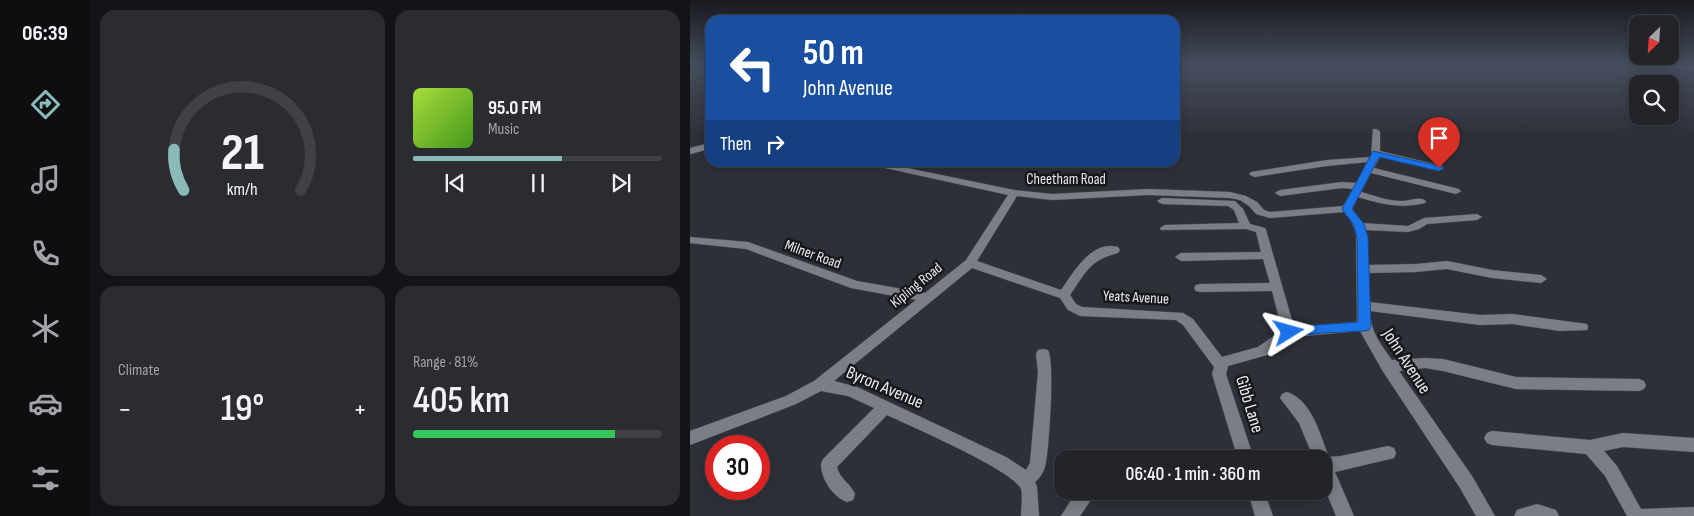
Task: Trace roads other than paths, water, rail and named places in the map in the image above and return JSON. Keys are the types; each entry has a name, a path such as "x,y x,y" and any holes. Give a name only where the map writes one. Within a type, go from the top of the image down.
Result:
{"street":[{"path":"1347,209 1375,156 1376,136"},
{"path":"690,151 705,147"},
{"path":"1254,174 1375,156 1439,168"},
{"name":"Cheetham Road","path":"883,167 1014,193 1052,197 1148,192 1230,195 1248,200 1257,210 1266,214 1278,215 1326,209 1347,209"},
{"path":"907,167 909,173"},
{"path":"1368,170 1456,191"},
{"path":"1280,193 1342,185 1395,204 1421,201"},
{"name":"Kipling Road","path":"819,385 970,263 1014,193"},
{"path":"1162,201 1231,204 1238,209 1246,226"},
{"name":"John Avenue","path":"1347,209 1359,226 1362,237 1364,326 1368,336 1466,482 1486,516"},
{"path":"1359,226 1408,229 1414,228 1424,221 1477,217"},
{"path":"1165,228 1246,226 1262,231 1289,332"},
{"name":"Milner Road","path":"690,240 748,246 855,285 926,297"},
{"path":"1064,295 1089,259 1103,250 1114,250"},
{"path":"1181,257 1269,256"},
{"name":"Yeats Avenue","path":"970,263 1064,295 1072,307 1080,311 1179,316 1188,322 1220,366"},
{"path":"1362,268 1416,268 1446,265 1492,274 1541,279"},
{"path":"1200,288 1277,287"},
{"path":"1363,306 1480,320 1512,319 1560,326 1582,327"},
{"name":"Gibb Lane","path":"1243,450 1219,374 1220,366 1226,360 1262,351 1289,332 1364,326"},
{"path":"1030,516 1030,495 1025,481 1034,473 1038,463 1045,372 1043,354"},
{"path":"1387,366 1425,363 1443,365 1516,383 1639,386"},
{"path":"690,438 791,400 819,385"},
{"name":"Byron Avenue","path":"819,385 852,391 1000,462 1025,481"},
{"path":"1287,398 1299,407 1305,416 1318,450"},
{"path":"847,494 828,471 829,464 886,407"},
{"path":"1492,438 1590,447 1623,440 1694,445"},
{"path":"1590,447 1611,471 1636,516"},
{"path":"1332,463 1341,464 1388,453"},
{"path":"1332,485 1344,516"},
{"path":"1070,516 1081,500"},
{"path":"1259,500 1264,516"},
{"path":"1523,516 1537,513 1550,516"},
{"path":"1645,516 1694,516"}]}
